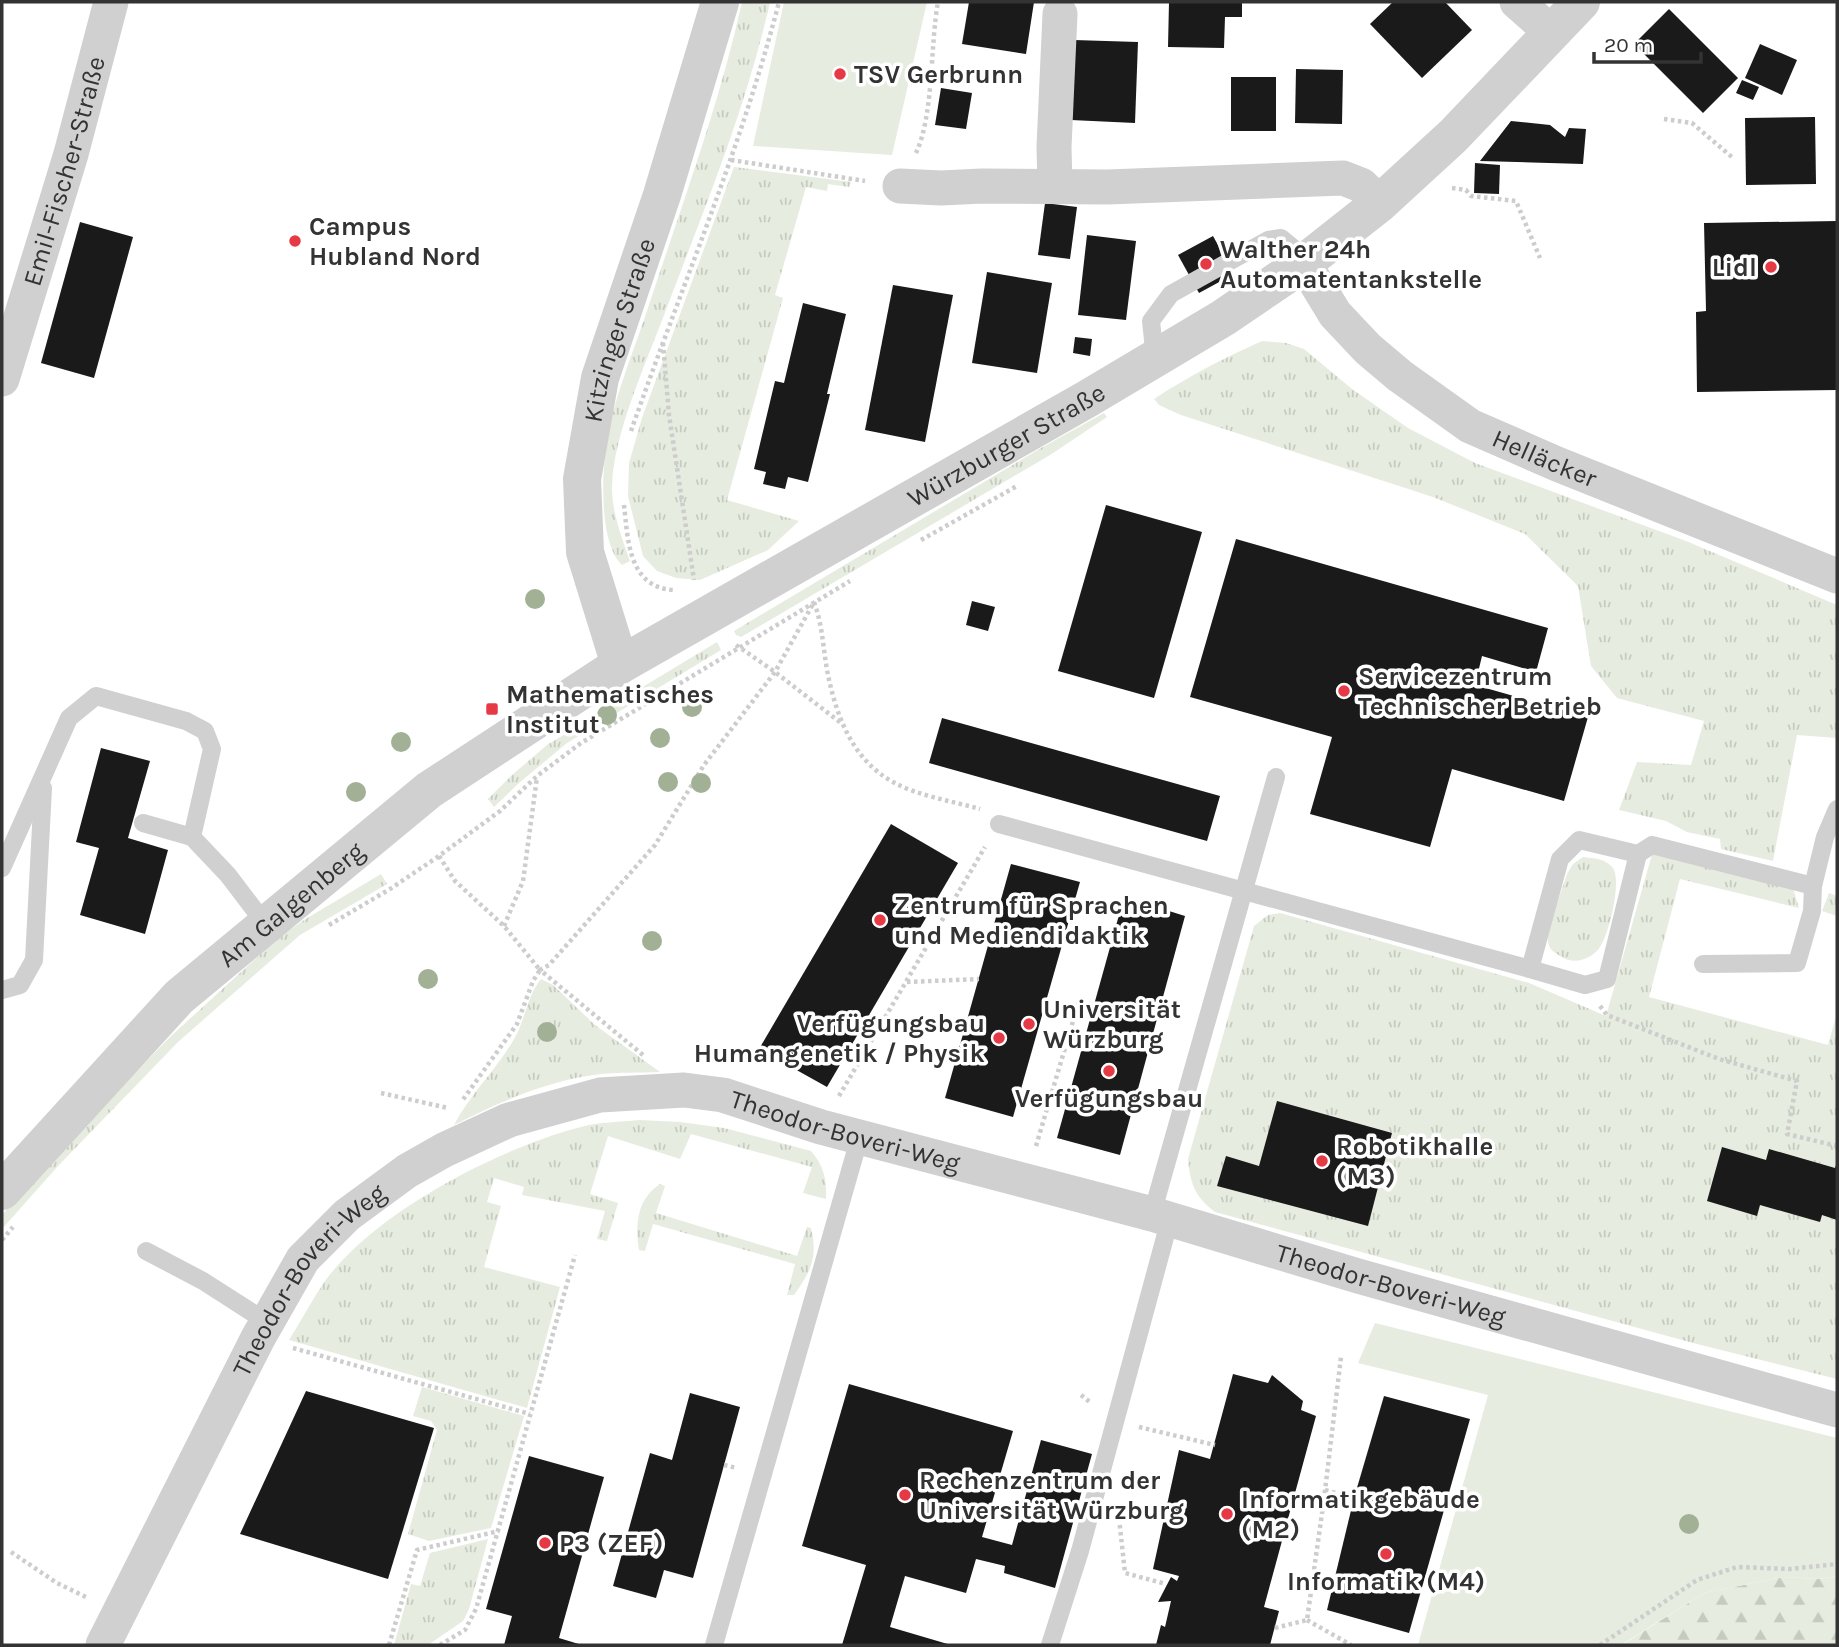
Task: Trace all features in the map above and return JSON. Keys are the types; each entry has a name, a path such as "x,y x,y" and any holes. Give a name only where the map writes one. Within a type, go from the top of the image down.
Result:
{"street":[{"name":"Emil-Fischer-Straße","path":"2,379 71,154 111,2"},
{"name":"Kitzinger Straße","path":"620,665 585,552 582,479 600,378 662,195 720,2"},
{"path":"1517,2 1552,33"},
{"name":"Würzburger Straße","path":"620,665 704,599 1156,359 1304,263 1380,203 1453,136 1581,2"},
{"path":"1055,186 1060,14"},
{"path":"900,186 1108,187 1343,178 1361,185 1380,203"},
{"name":"Helläcker","path":"1304,263 1335,314 1368,349 1400,376 1470,426 1557,464 1837,576"},
{"name":"Am Galgenberg","path":"10,1206 179,997 429,790 620,665"},
{"name":"Theodor-Boveri-Weg","path":"103,1645 262,1330 303,1259 347,1215 407,1171 444,1150 509,1120 600,1094 684,1090 723,1095 821,1127 1161,1216 1371,1280 1837,1410"}],"lane":[{"path":"2,868 69,718 96,696 186,721 205,731 212,749 192,836"},
{"path":"1050,1645 1080,1551 1114,1421 1161,1216 1276,777"},
{"path":"2,990 20,985 34,960 43,778"},
{"path":"1703,964 1797,963 1811,911 1813,886 1825,836 1837,808"},
{"path":"143,823 192,836 228,875 266,925"},
{"path":"999,824 1585,985 1607,979 1638,854 1652,845 1813,886"},
{"path":"1530,969 1560,859 1579,840 1638,854"},
{"path":"714,1645 860,1136"},
{"path":"146,1251 203,1281 262,1330"}],"path":[{"path":"628,440 662,341 709,224 768,45 779,2"},
{"path":"731,160 900,186 922,140 938,2"},
{"path":"1664,119 1692,123 1733,158"},
{"path":"1442,187 1466,190 1471,196 1516,201 1540,257"},
{"path":"662,341 669,415 704,599"},
{"path":"623,497 635,568 642,577 650,584 670,590 684,589 704,599"},
{"path":"381,1093 455,1110 511,1034 540,970 549,965 655,845 704,765 775,672 814,602 821,620 827,672 841,723 857,751 893,782 983,810 999,824 821,1127"},
{"path":"322,929 439,856 500,811 537,776 581,743 737,647 775,672 841,723"},
{"path":"504,926 523,881 537,776"},
{"path":"439,856 455,881 504,926 540,970 684,1090"},
{"path":"906,982 979,979"},
{"path":"1585,985 1606,1015 1719,1059 1797,1081 1787,1134 1837,1146"},
{"path":"1026,1181 1079,1000 1094,1004"},
{"path":"2,1240 10,1206"},
{"path":"440,1645 465,1630 476,1609 575,1255"},
{"path":"262,1330 530,1414"},
{"path":"1307,1620 1340,1357"},
{"path":"1114,1421 1215,1445"},
{"path":"724,1465 738,1469"},
{"path":"1097,1485 1111,1491 1118,1506 1119,1536 1125,1573 1166,1584"},
{"path":"1325,1490 1354,1497"},
{"path":"389,1645 417,1549 499,1531"},
{"path":"11,1552 57,1583 118,1613"},
{"path":"1600,1645 1697,1580 1737,1567 1790,1569 1837,1564"},
{"path":"1275,1628 1307,1620 1351,1645"}],"green space":[{"path":"742,2 770,2 749,82 723,160 640,378 624,424 613,468 612,497 630,561 622,565 609,541 604,508 604,474 609,429 711,118"},
{"name":"TSV Gerbrunn","path":"784,2 927,2 892,155 753,146"},
{"path":"734,167 851,182 849,187 828,184 827,191 806,187 775,295 783,298 727,500 799,521 768,550 700,580 676,578 657,571 643,556 628,496 629,463 642,418"},
{"path":"1262,341 1286,343 1304,349 1352,389 1408,428 1475,463 1686,541 1837,605 1837,738 1797,735 1773,861 1721,849 1720,839 1687,832 1666,821 1619,810 1637,762 1691,765 1704,721 1617,698 1591,666 1578,586 1525,534 1433,497 1181,415 1159,405 1154,399 1207,368"},
{"path":"1104,413 1107,417 1050,455 741,637 736,635 734,631"},
{"path":"717,642 721,650 567,743 494,807 488,799 547,745"},
{"path":"1653,851 1792,885 1799,908 1680,879 1649,997 1828,1045 1837,1013 1837,1379 1693,1343 1215,1212 1198,1195 1190,1175 1188,1159 1254,926 1268,915 1280,913 1529,983 1606,1016"},
{"path":"1583,857 1610,865 1616,884 1604,940 1588,958 1577,961 1553,951 1548,936 1567,874 1573,864"},
{"path":"381,874 387,884 300,935 178,1042 58,1166 2,1229 2,1215 51,1159 170,1037 277,939"},
{"path":"1829,893 1837,896 1837,916 1822,911"},
{"path":"541,979 553,985 595,1025 660,1072 601,1074 562,1081 507,1100 454,1125 514,1039 532,993"},
{"path":"639,1120 724,1128 811,1151 824,1174 826,1199 803,1193 812,1167 691,1134 680,1159 608,1136 590,1194 618,1203 607,1241 597,1239 605,1211 522,1195 524,1187 494,1178 487,1202 501,1206 484,1267 560,1287 527,1408 289,1340 325,1281 347,1255 406,1207 513,1150 588,1125"},
{"path":"660,1184 665,1186 656,1213 797,1256 807,1227 811,1228 814,1248 812,1264 794,1295 787,1295 795,1264 653,1224 645,1251 639,1250 639,1213 646,1197"},
{"path":"1375,1323 1837,1438 1837,1576 1819,1579 1783,1577 1704,1593 1621,1645 1418,1645 1488,1395 1358,1363"},
{"path":"422,1387 524,1416 491,1528 429,1541 408,1534 437,1430 431,1421 413,1416"},
{"path":"488,1539 469,1609 463,1621 428,1645 394,1645 411,1584 420,1586 430,1553"},
{"path":"1837,1576 1837,1645 1622,1645 1704,1593 1783,1577 1819,1579"}],"building":[{"path":"969,2 1034,2 1026,54 962,44"},
{"path":"1169,2 1242,2 1242,17 1225,17 1224,48 1168,47"},
{"path":"1393,2 1445,2 1472,30 1422,78 1370,24"},
{"path":"1669,9 1738,78 1703,113 1634,44"},
{"path":"1074,40 1138,42 1135,123 1071,120"},
{"path":"1760,44 1797,60 1782,95 1745,78"},
{"path":"1296,69 1343,70 1342,124 1295,123"},
{"path":"1231,77 1276,77 1276,131 1231,131"},
{"path":"1742,80 1759,87 1753,100 1736,93"},
{"path":"941,88 972,93 966,129 935,125"},
{"path":"1815,117 1816,184 1746,185 1745,118"},
{"path":"1511,121 1550,125 1565,137 1569,128 1586,129 1583,164 1480,161"},
{"path":"1475,163 1500,165 1499,194 1474,193"},
{"path":"1045,203 1077,207 1070,259 1038,255"},
{"name":"Lidl","path":"1837,221 1837,390 1697,392 1696,312 1706,311 1704,223"},
{"path":"80,222 133,237 94,378 41,363"},
{"path":"1087,235 1136,241 1126,320 1078,315"},
{"path":"1213,236 1234,274 1199,293 1178,255"},
{"path":"987,272 1052,283 1037,373 972,363"},
{"path":"893,285 953,295 925,442 865,430"},
{"path":"803,303 846,314 808,482 788,477 785,489 763,484 766,472 754,469 775,381 784,383"},
{"path":"1075,337 1092,339 1090,356 1073,353"},
{"path":"1106,505 1202,532 1154,698 1058,671"},
{"name":"Servicezentrum Technischer Betrieb","path":"1236,539 1548,628 1536,672 1482,656 1475,685 1588,717 1564,801 1452,769 1430,847 1310,814 1332,737 1190,697"},
{"path":"972,601 995,607 988,631 966,625"},
{"path":"942,718 1220,796 1207,841 929,763"},
{"path":"101,748 150,761 128,838 168,850 145,934 80,915 99,848 76,842"},
{"name":"Zentrum für Sprachen und Mediendidaktik","path":"891,824 958,863 827,1087 759,1049"},
{"name":"Verfügungsbau Humangenetik / Physik","path":"1011,864 1080,882 1013,1117 945,1098"},
{"name":"Verfügungsbau","path":"1124,897 1185,916 1120,1155 1057,1138"},
{"name":"Robotikhalle (M3)","path":"1277,1101 1392,1133 1368,1226 1217,1186 1226,1156 1259,1166"},
{"path":"1722,1147 1766,1160 1769,1149 1835,1168 1837,1162 1837,1220 1822,1215 1820,1222 1760,1205 1757,1216 1707,1201"},
{"name":"Informatikgebäude (M2)","path":"1233,1374 1268,1383 1272,1375 1303,1401 1301,1410 1316,1416 1264,1607 1279,1611 1270,1645 1156,1645 1161,1625 1165,1627 1171,1601 1158,1602 1171,1577 1177,1581 1179,1576 1153,1569 1179,1450 1210,1459"},
{"name":"Rechenzentrum der Universität Würzburg","path":"849,1384 1013,1431 982,1537 1012,1545 1041,1440 1092,1454 1055,1588 1004,1573 1005,1566 976,1559 966,1593 905,1576 890,1627 951,1645 842,1645 866,1565 802,1546"},
{"path":"306,1391 434,1428 388,1579 240,1534"},
{"path":"690,1393 740,1407 693,1578 664,1570 656,1598 613,1586 650,1453 672,1460"},
{"name":"Informatik (M4)","path":"1384,1396 1470,1419 1409,1633 1327,1610 1354,1498"},
{"name":"P3 (ZEF)","path":"529,1456 604,1477 559,1638 582,1645 504,1645 512,1616 486,1609"}],"place":[{"name":"TSV Gerbrunn","path":"840,74"},
{"name":"Campus Hubland Nord","path":"295,241"},
{"name":"Walther 24h Automatentankstelle","path":"1206,264"},
{"name":"Lidl","path":"1771,267"},
{"name":"Servicezentrum Technischer Betrieb","path":"1344,691"},
{"name":"Mathematisches Institut","path":"492,709"},
{"name":"Zentrum für Sprachen und Mediendidaktik","path":"880,920"},
{"name":"Universität Würzburg","path":"1029,1024"},
{"name":"Verfügungsbau Humangenetik / Physik","path":"999,1038"},
{"name":"Verfügungsbau","path":"1109,1071"},
{"name":"Robotikhalle (M3)","path":"1322,1161"},
{"name":"Rechenzentrum der Universität Würzburg","path":"905,1495"},
{"name":"Informatikgebäude (M2)","path":"1227,1514"},
{"name":"P3 (ZEF)","path":"545,1543"},
{"name":"Informatik (M4)","path":"1386,1554"}]}
